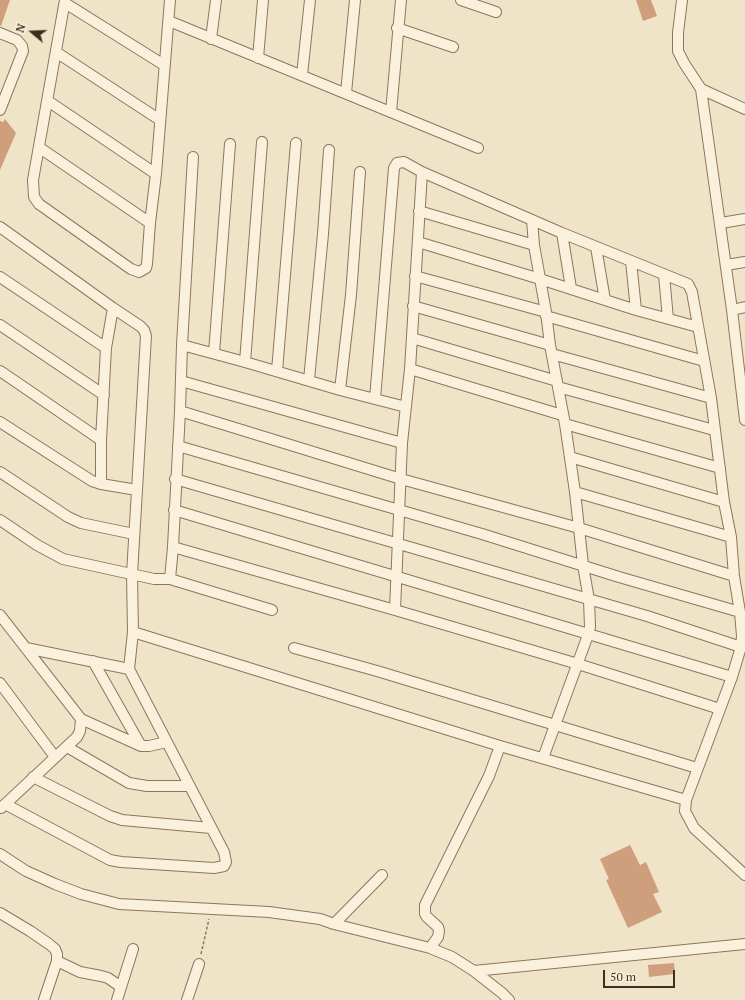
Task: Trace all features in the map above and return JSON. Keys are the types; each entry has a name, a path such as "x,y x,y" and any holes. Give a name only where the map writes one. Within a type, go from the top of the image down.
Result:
{"street":[{"path":"164,65 65,1 40,148 33,180 34,197 39,204 131,269 139,272 146,268 156,174 170,0"},
{"path":"211,39 216,0"},
{"path":"258,58 263,0"},
{"path":"302,75 310,0"},
{"path":"346,93 355,0"},
{"path":"390,112 397,28 401,0"},
{"path":"461,0 496,12"},
{"path":"682,0 678,33 678,51 701,89 732,310 741,352 745,420"},
{"path":"169,21 478,148"},
{"path":"397,28 453,48"},
{"path":"0,33 16,40 22,46 23,51 0,110"},
{"path":"56,52 160,120"},
{"path":"701,89 745,109"},
{"path":"48,101 156,174"},
{"path":"245,362 262,142"},
{"path":"277,371 296,143"},
{"path":"214,353 230,144"},
{"path":"40,148 150,223"},
{"path":"309,380 323,234 329,150"},
{"path":"170,579 193,157"},
{"path":"375,399 394,168 397,163 404,162 422,172 562,233 688,284 692,292 711,398 724,502 731,537 734,576 740,612 742,647 697,768 686,800 685,811 694,828 745,875"},
{"path":"340,390 351,296 360,172"},
{"path":"395,610 402,443 410,369 422,172"},
{"path":"419,211 534,245"},
{"path":"721,223 745,219"},
{"path":"532,220 534,245 575,492 578,528 589,600 590,627 543,758"},
{"path":"0,227 144,330 146,336 132,574 133,632 129,669 212,828 226,857 226,862 220,867 214,868 110,860 2,807 77,737 81,725 81,719"},
{"path":"562,233 571,288"},
{"path":"418,242 571,288 636,310 698,327"},
{"path":"596,247 605,300"},
{"path":"631,261 636,310"},
{"path":"726,265 745,262"},
{"path":"664,275 668,319"},
{"path":"415,276 704,361"},
{"path":"0,277 106,348"},
{"path":"413,306 711,398"},
{"path":"102,484 101,440 106,348 113,308"},
{"path":"732,310 745,308"},
{"path":"0,324 104,395"},
{"path":"412,338 558,384 714,430"},
{"path":"182,345 340,390 406,407"},
{"path":"410,369 563,420 720,468"},
{"path":"0,371 101,440"},
{"path":"181,381 402,443"},
{"path":"180,412 401,479 578,528 734,576"},
{"path":"0,422 84,477 102,484 137,490"},
{"path":"178,446 399,510 740,612"},
{"path":"570,458 724,502"},
{"path":"0,472 68,517 81,523 134,534"},
{"path":"176,479 646,616 742,647"},
{"path":"575,492 731,537"},
{"path":"174,510 397,578 732,677"},
{"path":"0,520 37,545 63,559 154,579 170,579 272,610"},
{"path":"173,546 578,664 720,709"},
{"path":"0,615 81,719 141,746 149,746 167,742"},
{"path":"133,632 500,746 686,800"},
{"path":"26,648 129,669"},
{"path":"294,648 376,671 697,768"},
{"path":"93,661 141,746"},
{"path":"0,683 54,757"},
{"path":"430,948 438,936 439,931 438,927 425,914 425,905 489,776 500,746"},
{"path":"67,747 129,783 146,786 189,786"},
{"path":"33,777 110,816 122,820 212,828"},
{"path":"0,854 26,871 55,884 81,894 119,904 269,912 320,919 334,924 430,948 452,957 474,971 509,1000"},
{"path":"334,924 382,875"},
{"path":"0,913 49,944 55,950 57,954 56,961 44,1000"},
{"path":"474,971 745,944"},
{"path":"117,1000 134,949"},
{"path":"56,961 80,972 92,973 108,978 121,987"},
{"path":"187,1000 199,964"}],"path":[{"path":"199,964 211,909"}],"building":[{"path":"0,0 10,0 1,26 0,26"},
{"path":"636,0 651,0 657,16 643,21"},
{"path":"5,119 16,133 0,170 0,121 3,122"},
{"path":"630,845 640,865 646,862 659,892 653,894 662,912 628,928 606,880 609,879 600,859"},
{"path":"674,963 675,974 649,977 648,965"}]}
